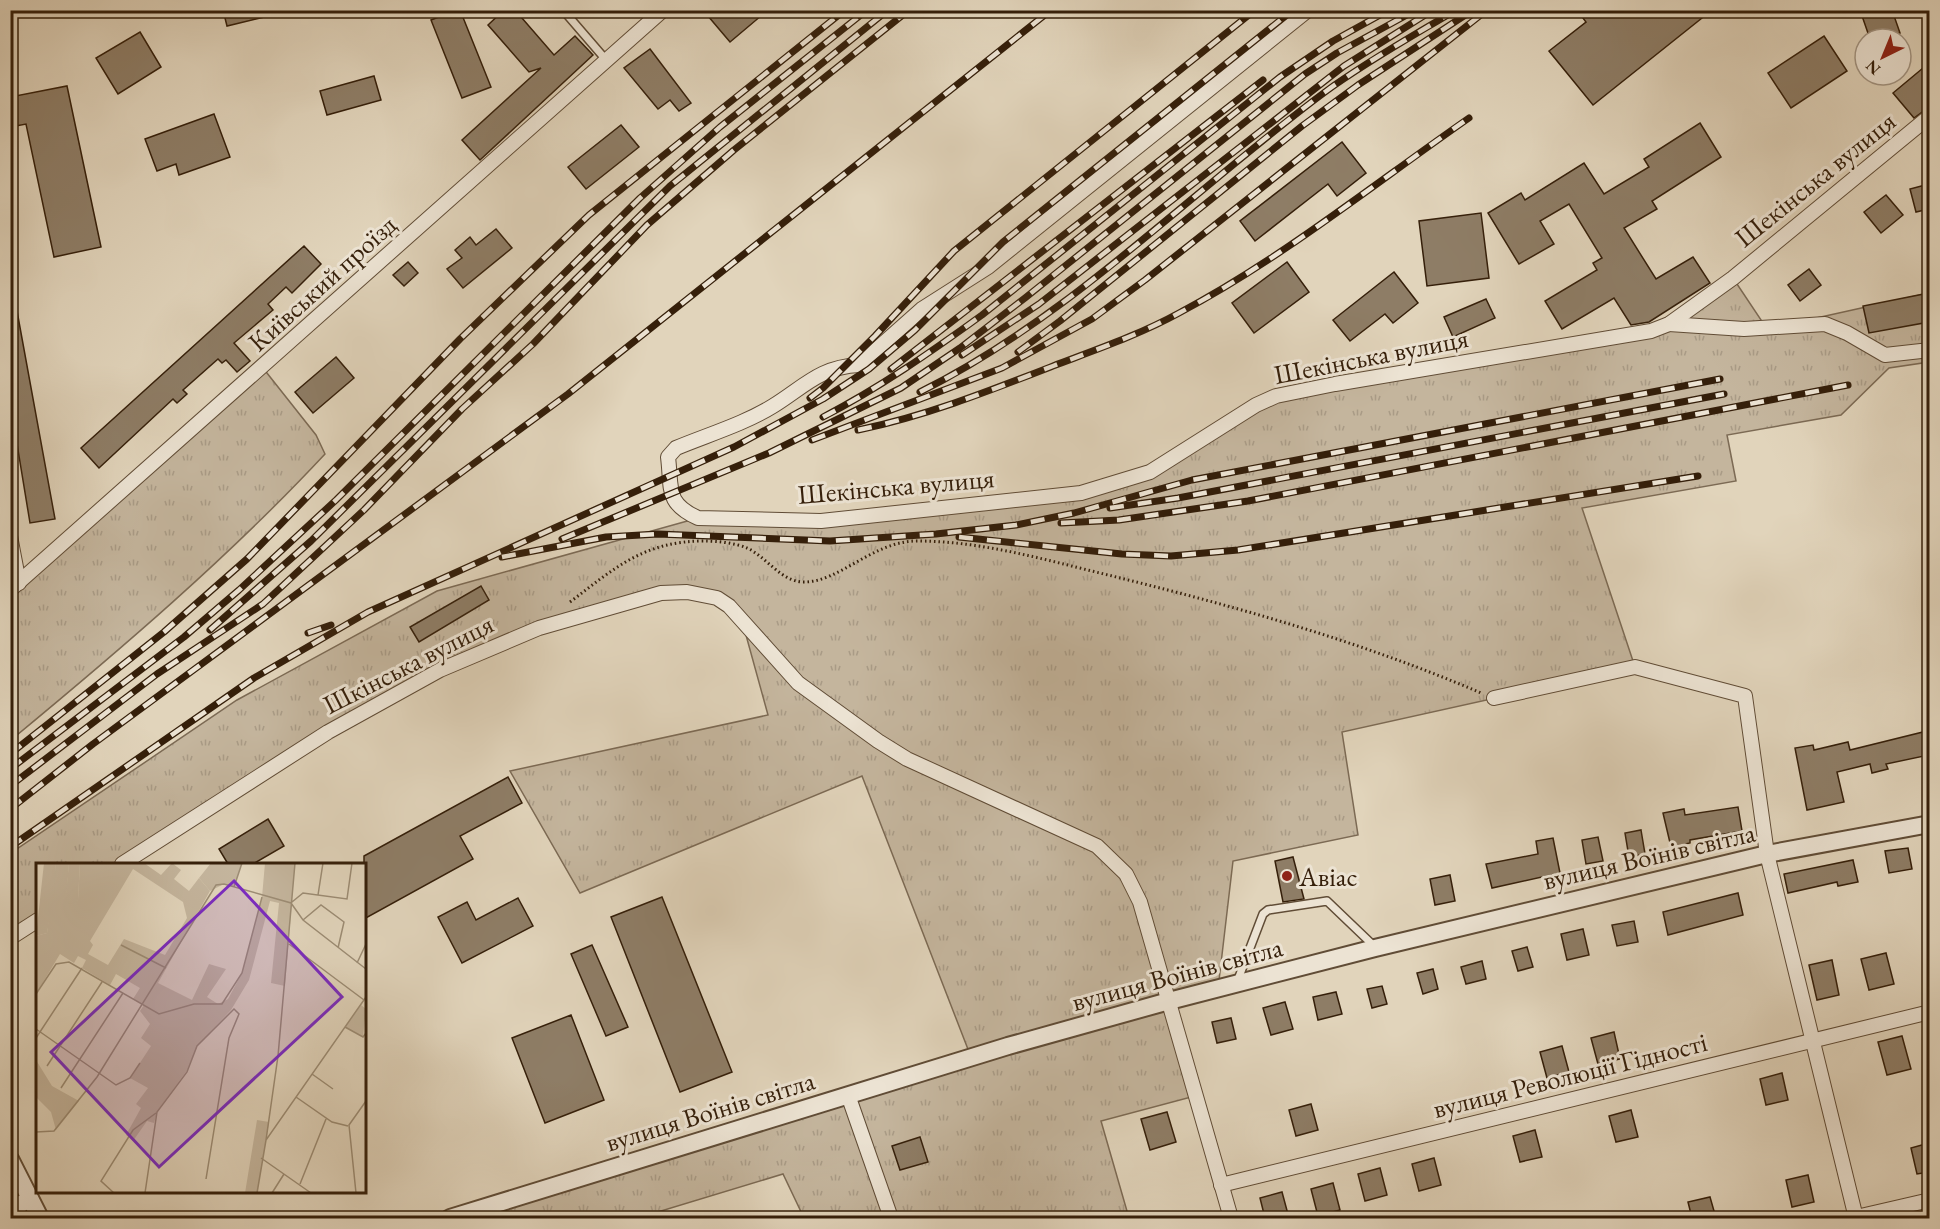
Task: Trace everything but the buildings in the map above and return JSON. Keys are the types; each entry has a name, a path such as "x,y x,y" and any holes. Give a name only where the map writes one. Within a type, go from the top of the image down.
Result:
{"street":[{"name":"Київський проїзд","path":"15,587 663,10"},
{"name":"Шекінська вулиця","path":"1308,10 988,267 922,309 860,365 846,366 819,374 773,406 676,448 668,457 674,503 681,510 698,518 821,521 1081,493 1150,472 1256,405 1276,396 1335,384 1633,335 1669,324 1733,278 1929,116"},
{"path":"1669,324 1744,329 1825,324 1847,333 1884,355 1929,350"},
{"path":"10,536 15,587"},
{"name":"Шкінська вулиця","path":"124,863 328,732 440,670 519,635 661,593 695,593 717,598 741,617 773,657 798,683 878,741 907,759 1082,837 1108,855 1126,874 1140,902 1169,1001"},
{"path":"1494,698 1635,666 1746,696 1767,854 1855,1218 1929,1200"},
{"name":"вулиця Воїнів світла","path":"450,1218 1008,1046 1169,1001 1375,948 1767,854 1929,824"},
{"path":"10,938 36,921"},
{"path":"1169,1001 1231,1218"},
{"name":"вулиця Революції Гідності","path":"1221,1185 1929,1012"},
{"path":"848,1095 891,1218"},
{"path":"10,1159 40,1218"},
{"path":"10,1210 30,1199"}],"lane":[{"path":"563,10 607,61"},
{"path":"1236,984 1261,919 1268,910 1327,901 1375,948"}],"path":[{"path":"568,604 622,563 648,549 677,541 714,542 746,548 772,565 783,576 798,582 825,579 874,550 914,541 982,544 1180,592 1418,666 1494,698"}],"green space":[{"path":"1733,278 1767,329 1929,293 1929,362 1889,368 1841,415 1727,435 1736,481 1582,508 1635,667 1342,732 1358,835 1233,861 1218,989 1169,1002 1195,1096 1101,1121 1129,1218 804,1218 783,1174 638,1218 452,1218 971,1057 862,776 580,893 510,771 768,715 741,617 729,606 687,592 539,628 440,670 124,863 36,863 36,921 11,938 11,853 237,700 437,591 698,518 821,521 1081,493 1150,472 1256,405 1642,333"},
{"path":"263,368 316,435 325,454 251,529 173,602 11,740 11,590"}],"railway":[{"path":"10,754 164,632 247,559 460,339 589,215 845,10"},
{"path":"10,769 184,637 239,590 336,500 640,198 720,127 867,10"},
{"path":"210,630 311,541 670,186 888,10"},
{"path":"10,786 157,674 263,604 364,510 462,409 533,344 647,225 734,150 909,10"},
{"path":"10,809 93,744 568,394 1051,10"},
{"path":"810,398 875,336 954,251 1255,10"},
{"path":"10,847 254,678 368,612 734,447 823,399 869,369 915,330 1003,242 1293,10"},
{"path":"823,417 884,382 963,329 1280,77 1333,41 1389,10"},
{"path":"562,539 769,453 901,388 960,348 1025,298 1305,74 1337,53 1416,10"},
{"path":"962,355 1039,304 1344,66 1433,10"},
{"path":"920,392 975,361 1028,327 1079,290 1325,92 1456,10"},
{"path":"1018,352 1060,321 1302,126 1358,85 1473,10"},
{"path":"812,440 1002,368 1092,319 1145,280 1487,10"},
{"path":"891,369 1263,80"},
{"path":"858,430 908,418 981,394 1117,342 1164,321 1217,292 1291,245 1469,118"},
{"path":"502,557 606,537 658,534 830,541 936,534 1016,525 1074,513 1192,480 1720,379"},
{"path":"1061,523 1119,520 1248,501 1848,385"},
{"path":"1110,508 1178,498 1724,394"},
{"path":"959,537 1122,554 1171,556 1238,550 1698,476"},
{"path":"308,633 331,625"}],"place":[{"name":"Авіас","path":"1287,876"}]}
